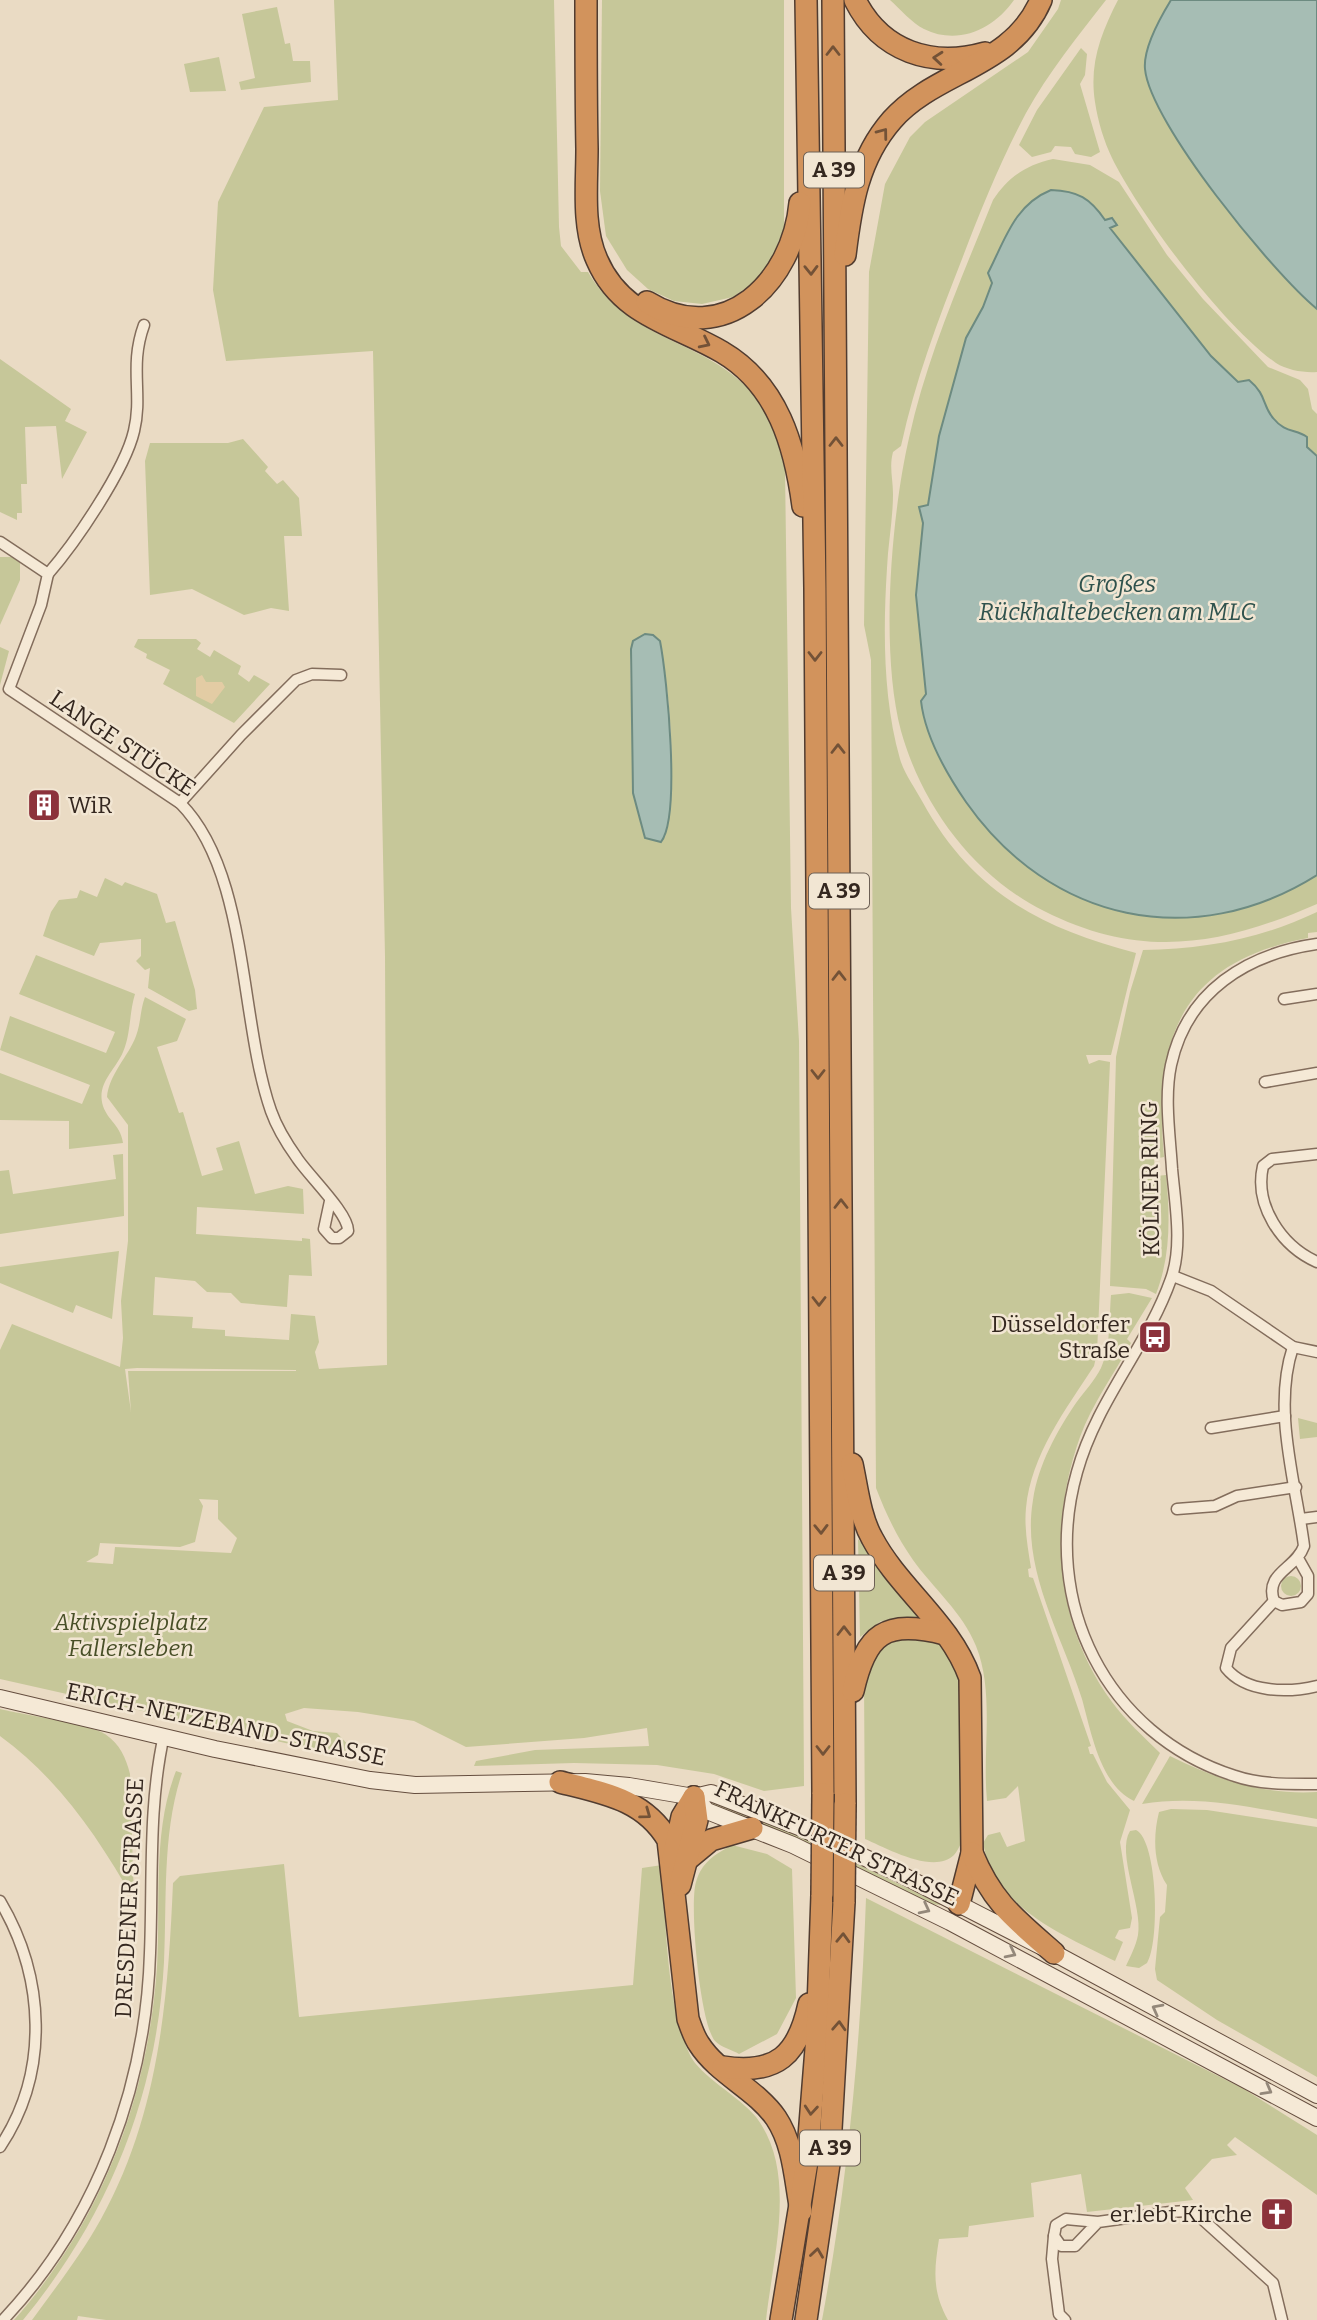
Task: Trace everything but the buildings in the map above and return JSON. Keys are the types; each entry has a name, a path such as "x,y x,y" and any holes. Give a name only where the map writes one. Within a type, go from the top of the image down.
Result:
{"highway":[{"path":"586,0 587,206 590,236 601,269 625,301 658,323 724,353 751,375 772,400 797,468 815,588"},
{"name":"A 39","path":"781,2320 801,2211 816,2048 822,1895 815,588 806,0"},
{"name":"A 39","path":"806,2320 829,2164 844,1902 833,0"},
{"path":"855,0 863,16 878,33 892,44 911,53 934,59 963,59 1004,48"},
{"path":"835,340 854,195 865,160 877,139 911,103 1004,48 1024,29 1041,0"},
{"path":"590,236 617,278 655,307 670,313 703,317 738,308 769,286 792,246 798,223 808,128"},
{"path":"843,1421 870,1536 897,1577 929,1610 961,1653 970,1678 972,1853 955,1913"},
{"path":"845,1724 860,1661 872,1641 892,1629 920,1628 945,1634"},
{"path":"560,1782 614,1796 643,1810 657,1822 680,1859"},
{"path":"694,1797 697,1819 680,1859 676,1897 688,2019 698,2043 711,2060 723,2067 774,2116 786,2135 801,2211"},
{"path":"680,1859 720,1836 752,1828"},
{"path":"972,1853 990,1893 1007,1912 1054,1953"},
{"path":"723,2067 758,2069 772,2065 787,2055 797,2043 803,2029 821,1944"}],"street":[{"path":"0,698 9,690 41,605 48,574 73,545 134,431 136,347 144,325"},
{"path":"0,542 48,574"},
{"path":"180,803 241,734 296,680 312,674 341,675"},
{"name":"LANGE STÜCKE","path":"9,690 180,803 198,821 220,866 271,1109 296,1157 330,1201"},
{"name":"KÖLNER RING","path":"1317,944 1280,950 1248,963 1221,980 1199,1003 1183,1029 1171,1065 1168,1098 1176,1209 1172,1276 1163,1300 1103,1402 1076,1475 1068,1564 1076,1613 1089,1651 1110,1688 1140,1722 1191,1759 1237,1777 1279,1784 1317,1784"},
{"path":"1284,999 1317,994"},
{"path":"1265,1082 1317,1073"},
{"path":"1317,1154 1272,1158 1263,1166 1259,1181 1276,1227 1298,1252 1317,1262"},
{"path":"1172,1276 1211,1292 1293,1347 1317,1352"},
{"path":"1293,1347 1286,1372 1285,1416 1304,1546 1299,1560 1277,1574 1272,1584 1274,1601 1231,1648 1226,1668 1234,1677 1276,1690 1317,1686"},
{"path":"1211,1428 1285,1416"},
{"path":"1177,1509 1215,1506 1237,1496 1296,1487"},
{"path":"1301,1519 1317,1517"},
{"path":"1274,1601 1292,1605 1301,1602 1308,1594 1308,1576 1299,1560"},
{"name":"ERICH-NETZEBAND-STRASSE","path":"0,1698 370,1780 415,1785 560,1782 629,1786 694,1797"},
{"name":"DRESDENER STRASSE","path":"3,2320 74,2227 92,2192 125,2109 146,2005 150,1956 154,1795 164,1735"},
{"name":"FRANKFURTER STRASSE","path":"1317,2095 1054,1953 955,1913 752,1828 707,1811 694,1797 710,1793 758,1809 955,1913 1317,2118"},
{"path":"0,1901 13,1923 29,1965 36,2012 35,2064 22,2107 0,2147"},
{"path":"1059,2318 1052,2259 1056,2225 1066,2219 1098,2222 1187,2211 1201,2217 1273,2283 1282,2320"},
{"path":"1054,2236 1061,2246 1075,2246 1098,2222"}],"green space":[{"name":"Aktivspielplatz Fallersleben","path":"334,0 554,0 561,246 581,272 588,272 605,296 625,313 646,327 713,361 734,376 760,403 770,421 780,451 785,470 791,908 799,1041 804,1786 764,1791 714,1774 657,1765 574,1763 474,1766 476,1761 535,1750 649,1746 647,1728 584,1738 466,1747 414,1721 358,1712 304,1708 285,1714 287,1721 313,1731 337,1733 352,1749 348,1757 0,1679 0,1350 12,1324 120,1367 123,1338 121,1301 128,1241 128,1125 107,1097 111,1081 133,1044 145,997 186,1019 177,1041 157,1047 179,1113 183,1112 202,1176 223,1170 216,1148 239,1141 255,1194 288,1186 303,1189 304,1214 197,1207 196,1234 302,1241 302,1238 310,1239 312,1276 289,1275 287,1307 241,1303 231,1293 207,1292 195,1281 155,1277 153,1315 193,1317 192,1328 225,1330 225,1336 289,1340 291,1314 315,1316 319,1342 315,1352 319,1369 387,1365 385,956 373,351 226,361 213,290 218,202 264,107 338,100","holes":["633,641 660,642 664,665 672,765 665,837 633,777 630,660","137,1368 296,1371 128,1371 131,1412 125,1369","199,1499 218,1500 218,1519 237,1538 231,1553 115,1547 113,1564 86,1562 98,1555 100,1543 180,1547 195,1542 203,1506"]},
{"path":"602,0 784,0 784,228 769,266 760,278 733,297 702,304 674,301 648,289 627,270 606,236 600,191"},
{"path":"890,0 1014,0 986,26 974,32 950,36 924,29"},
{"path":"1061,0 1106,0 1035,98 1000,167 944,305 913,398 901,446 893,452 893,503 887,568 885,640 890,713 902,764 942,833 986,882 1011,901 1069,931 1136,953 1111,1055 1086,1055 1089,1064 1099,1060 1110,1062 1097,1353 1094,1366 1042,1451 1029,1488 1026,1508 1031,1568 1028,1569 1029,1577 1033,1578 1091,1746 1088,1747 1090,1754 1093,1754 1107,1782 1130,1810 1120,1842 1132,1918 1130,1928 1119,1930 1115,1938 1123,1942 1115,1961 1033,1916 1001,1885 990,1866 983,1843 988,1835 1000,1832 1007,1847 1025,1841 1018,1786 1006,1798 987,1801 987,1703 982,1664 976,1646 963,1623 902,1543 876,1488 871,660 864,625 869,272 885,184 910,137 925,122 1028,52 1058,9"},
{"path":"1118,0 1171,0 1157,24 1145,61 1152,93 1168,124 1216,196 1272,264 1317,309 1317,372 1285,368 1276,363 1232,324 1162,238 1112,158 1098,117 1094,75 1098,49"},
{"path":"277,7 285,44 290,43 293,61 310,61 311,82 241,90 239,82 255,78 242,14"},
{"path":"1081,48 1087,54 1085,75 1080,84 1100,152 1091,157 1075,154 1071,147 1055,146 1051,152 1032,157 1019,145 1037,110"},
{"path":"219,57 226,91 190,92 184,64"},
{"name":"Großes Rückhaltebecken am MLC","path":"1053,159 1090,165 1119,182 1167,255 1203,299 1268,367 1300,380 1308,389 1312,409 1317,414 1317,904 1247,930 1214,938 1181,942 1114,936 1044,911 1019,896 995,879 954,836 922,786 901,731 891,663 890,584 897,506 917,407 946,317 993,200 1018,173"},
{"path":"0,359 71,409 65,421 87,432 62,479 56,426 25,427 27,484 21,484 22,513 17,513 17,520 0,512"},
{"path":"243,439 268,467 265,471 277,484 283,480 299,498 302,536 284,536 289,611 271,608 244,615 192,589 150,595 145,461 150,443 228,443"},
{"path":"0,557 12,557 20,563 20,580 0,625"},
{"path":"138,639 196,639 201,643 197,649 210,657 214,650 241,666 238,674 249,682 254,675 270,684 234,723 163,684 170,670 146,658 147,654 134,647"},
{"path":"0,647 9,651 0,685"},
{"path":"105,878 122,886 125,882 157,894 166,923 175,921 195,990 197,1009 189,1011 148,988 150,968 145,970 136,961 141,956 141,939 100,943 94,956 43,936 51,912 59,900 77,898 80,890 97,897"},
{"path":"1317,912 1317,932 1308,933 1308,938 1265,949 1230,966 1204,986 1184,1012 1171,1042 1164,1076 1164,1157 1154,1159 1156,1176 1166,1175 1168,1205 1167,1250 1161,1279 1156,1294 1146,1289 1110,1286 1116,1057 1130,992 1143,950 1232,941 1274,929"},
{"path":"36,955 135,994 126,1045 102,1091 103,1106 119,1131 123,1143 69,1149 69,1121 0,1120 0,1073 82,1104 90,1085 0,1050 10,1016 106,1053 115,1032 19,994"},
{"path":"123,1154 124,1216 0,1234 0,1171 9,1170 13,1194 116,1179 113,1155"},
{"path":"119,1251 112,1319 76,1305 73,1313 0,1283 0,1267"},
{"path":"1129,1293 1152,1298 1127,1339 1131,1343 1097,1401 1080,1437 1063,1505 1061,1540 1068,1608 1078,1640 1093,1672 1117,1709 1160,1753 1134,1801 1113,1783 1093,1741 1074,1675 1038,1577 1031,1526 1039,1474 1049,1449 1104,1360 1111,1295"},
{"path":"1298,1418 1317,1423 1317,1437 1300,1439"},
{"path":"858,1539 918,1611 916,1618 881,1621 860,1637"},
{"path":"1291,1576 1298,1579 1301,1586 1298,1593 1291,1596 1284,1593 1281,1586 1284,1579"},
{"path":"900,1635 940,1643 961,1674 963,1840 954,1855 935,1862 910,1858 865,1839 864,1678 881,1646"},
{"path":"0,1709 72,1723 98,1731 118,1747 130,1774 134,1900 91,1832 59,1790 0,1736"},
{"path":"1170,1756 1241,1784 1278,1791 1317,1792 1317,1819 1208,1802 1164,1801 1142,1804"},
{"path":"176,1771 182,1773 168,1843 164,1962 159,2012 139,2107 123,2153 80,2239 23,2320 14,2320 45,2282 96,2199 131,2110 152,2016 157,1967 160,1843 168,1794"},
{"path":"712,1802 800,1836 942,1905 930,1904 756,1822 712,1807"},
{"path":"1171,1809 1207,1810 1317,1827 1317,2077 1217,2020 1157,1980 1155,1969 1160,1917 1165,1912 1167,1885 1157,1859 1156,1831 1159,1812"},
{"path":"1136,1830 1143,1838 1149,1853 1155,1894 1151,1952 1147,1963 1139,1968 1126,1966 1138,1935 1139,1923 1126,1853 1130,1831"},
{"path":"732,1845 767,1854 792,1869 796,1998 777,2034 739,2054 717,2043 710,2030 697,1964 694,1914 696,1882 702,1869 714,1856"},
{"path":"284,1864 299,2017 633,1985 642,1868 662,1865 668,1962 682,2035 695,2063 756,2117 769,2139 776,2163 779,2215 766,2320 106,2320 78,2316 77,2320 32,2320 77,2258 101,2219 121,2179 136,2139 157,2056 168,1970 173,1883 180,1876"},
{"path":"866,1898 1244,2089 1317,2135 1317,2195 1235,2137 1227,2145 1237,2155 1212,2159 1185,2188 1193,2200 1087,2212 1081,2174 1031,2183 1034,2217 969,2226 968,2237 939,2239 936,2261 937,2290 948,2320 822,2320 852,2110"}],"sand":[{"path":"202,675 206,682 222,682 225,687 212,704 196,696 196,678"}],"water":[{"path":"1171,0 1317,0 1317,309 1272,264 1216,196 1168,124 1152,93 1145,61 1157,24"},
{"name":"Großes Rückhaltebecken am MLC","path":"1051,190 1076,194 1094,206 1105,220 1112,218 1117,225 1110,228 1211,356 1238,382 1249,380 1255,385 1273,418 1282,426 1307,437 1307,447 1317,456 1317,875 1270,899 1222,913 1174,918 1126,913 1081,898 1039,875 1000,843 966,802 938,754 923,714 921,701 926,694 916,595 923,523 919,507 928,505 939,436 966,338 983,307 992,283 988,273 1019,214 1038,197"},
{"path":"645,634 653,635 660,641 669,714 670,805 667,827 661,842 645,838 633,793 631,649 633,641"}],"place":[{"name":"WiR","path":"44,805"},
{"name":"Düsseldorfer Straße","path":"1155,1337"},
{"name":"er.lebt Kirche","path":"1277,2214"}]}
